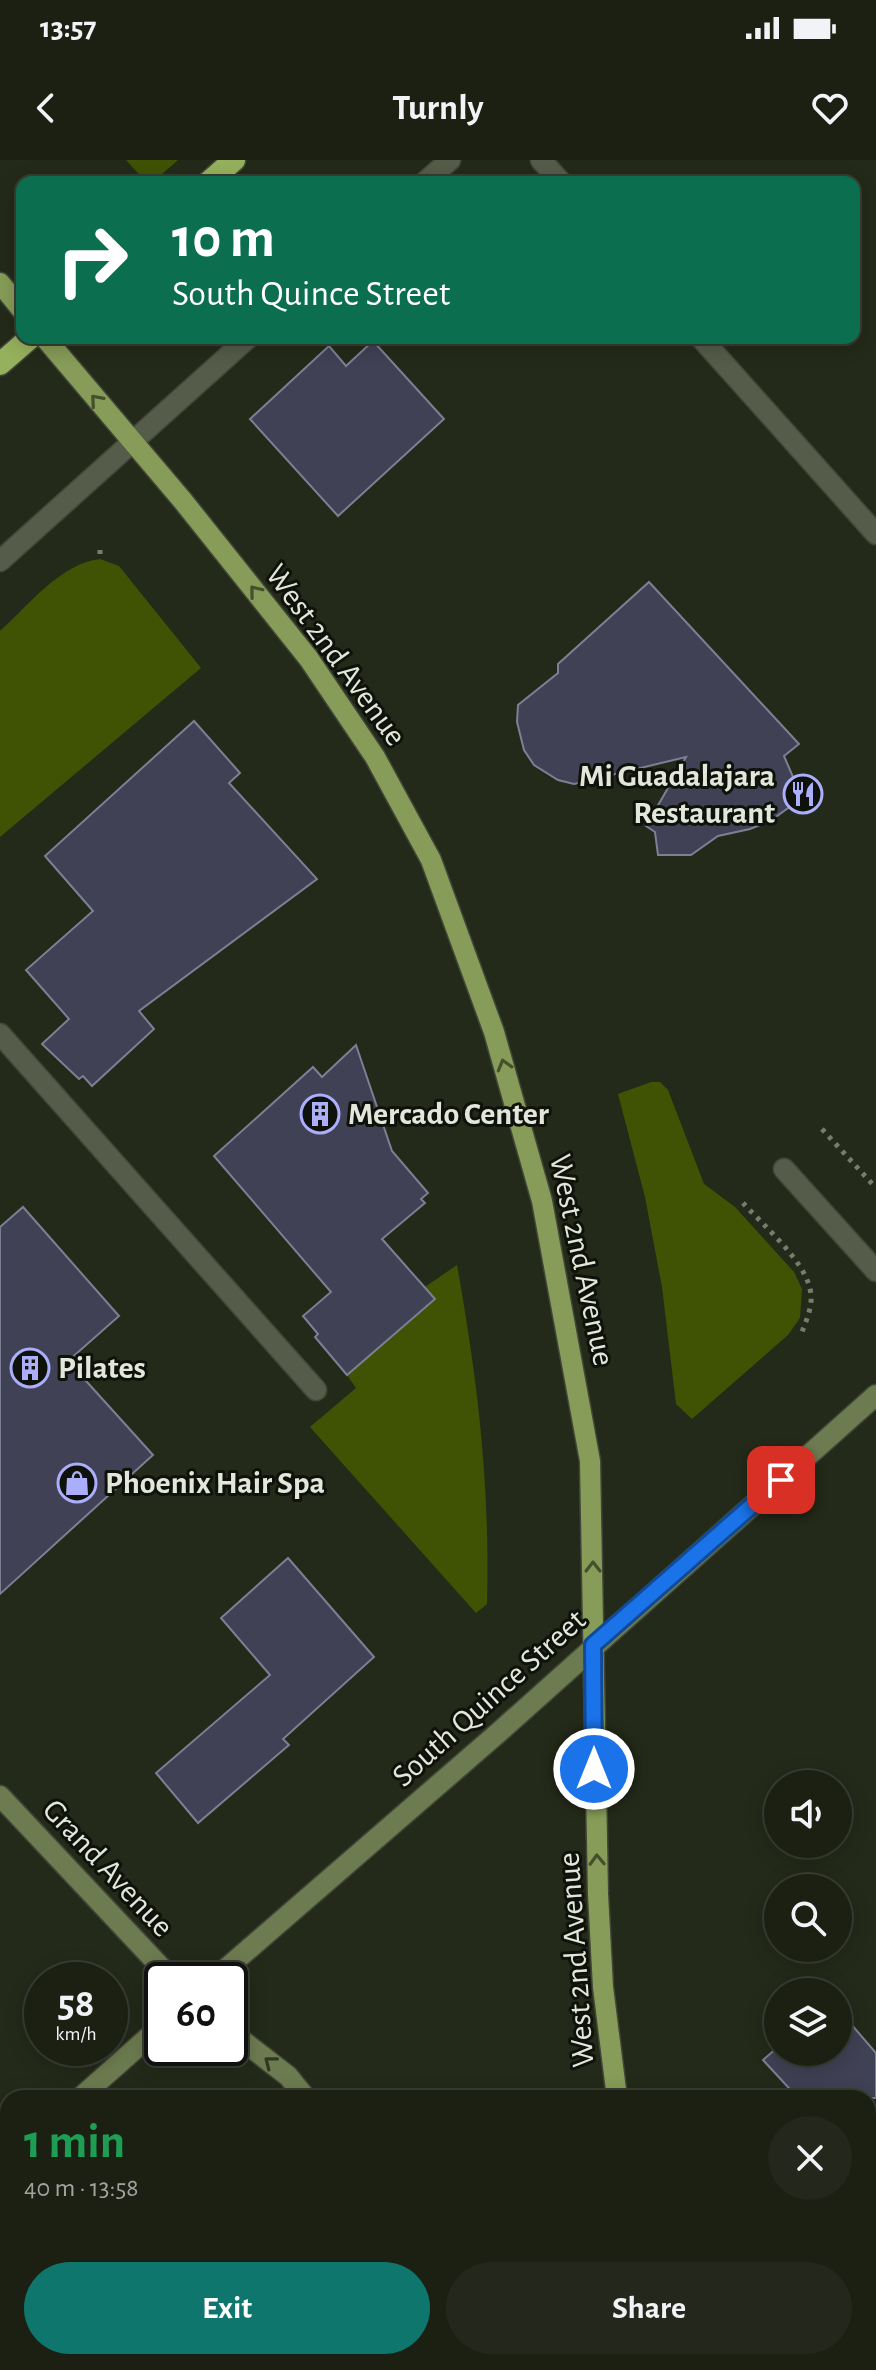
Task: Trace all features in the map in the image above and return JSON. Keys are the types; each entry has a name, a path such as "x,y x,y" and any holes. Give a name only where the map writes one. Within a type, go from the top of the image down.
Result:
{"highway":[{"path":"216,176 234,160"},
{"path":"0,364 23,344"}],"main road":[{"path":"0,283 16,303"},
{"name":"West 2nd Avenue","path":"50,344 309,659 375,757 431,860 494,1032 542,1201 590,1461 594,1777 602,1966 616,2090"},
{"name":"South Quince Street","path":"234,1962 498,1733 876,1395"},
{"name":"Grand Avenue","path":"0,1796 156,1962"},
{"path":"89,2090 144,2041"},
{"path":"248,2045 288,2076 299,2090"}],"street":[{"path":"432,176 450,160"},
{"path":"541,160 556,176"},
{"path":"0,561 241,344"},
{"path":"706,344 876,534"},
{"path":"0,1034 316,1390"},
{"path":"784,1169 876,1271"}],"path":[{"path":"100,545 100,554"},
{"path":"822,1129 876,1188"},
{"path":"743,1203 798,1264 806,1278 811,1289 810,1303 802,1332"}],"green space":[{"path":"126,160 178,160 160,176 141,176"},
{"path":"100,559 119,566 201,668 0,837 0,631 59,577 72,568"},
{"path":"651,1082 660,1082 668,1090 704,1184 735,1207 794,1272 802,1289 800,1318 788,1335 692,1419 676,1404 662,1287 645,1197 618,1094"},
{"path":"457,1265 477,1392 487,1517 487,1604 476,1613 310,1427 356,1388 347,1375 434,1300 425,1287"}],"building":[{"path":"370,344 376,344 444,419 338,516 250,419 329,346 346,366"},
{"path":"649,582 799,744 784,756 802,798 770,821 718,836 691,855 658,855 655,832 646,826 686,757 574,784 558,780 534,765 524,750 517,722 518,705 558,673 558,664"},
{"path":"194,721 240,773 229,783 317,879 139,1011 154,1029 92,1086 83,1076 79,1079 42,1044 69,1019 26,970 93,911 45,856"},
{"path":"356,1045 392,1151 428,1193 421,1199 425,1203 382,1239 435,1299 347,1375 315,1337 318,1334 303,1316 331,1292 214,1156 313,1067 322,1077"},
{"path":"23,1207 119,1316 68,1361 153,1455 0,1594 0,1227"},
{"path":"288,1558 374,1657 283,1739 289,1745 198,1823 156,1773 270,1675 221,1618"},
{"path":"852,2025 876,2053 876,2090 791,2090 769,2066 852,2066"}],"place":[{"name":"Mi Guadalajara Restaurant","path":"803,794"},
{"name":"Mercado Center","path":"320,1114"},
{"name":"Pilates","path":"30,1368"},
{"name":"Phoenix Hair Spa","path":"77,1483"}],"route":[{"path":"594,1769 593,1645 781,1480"}]}
